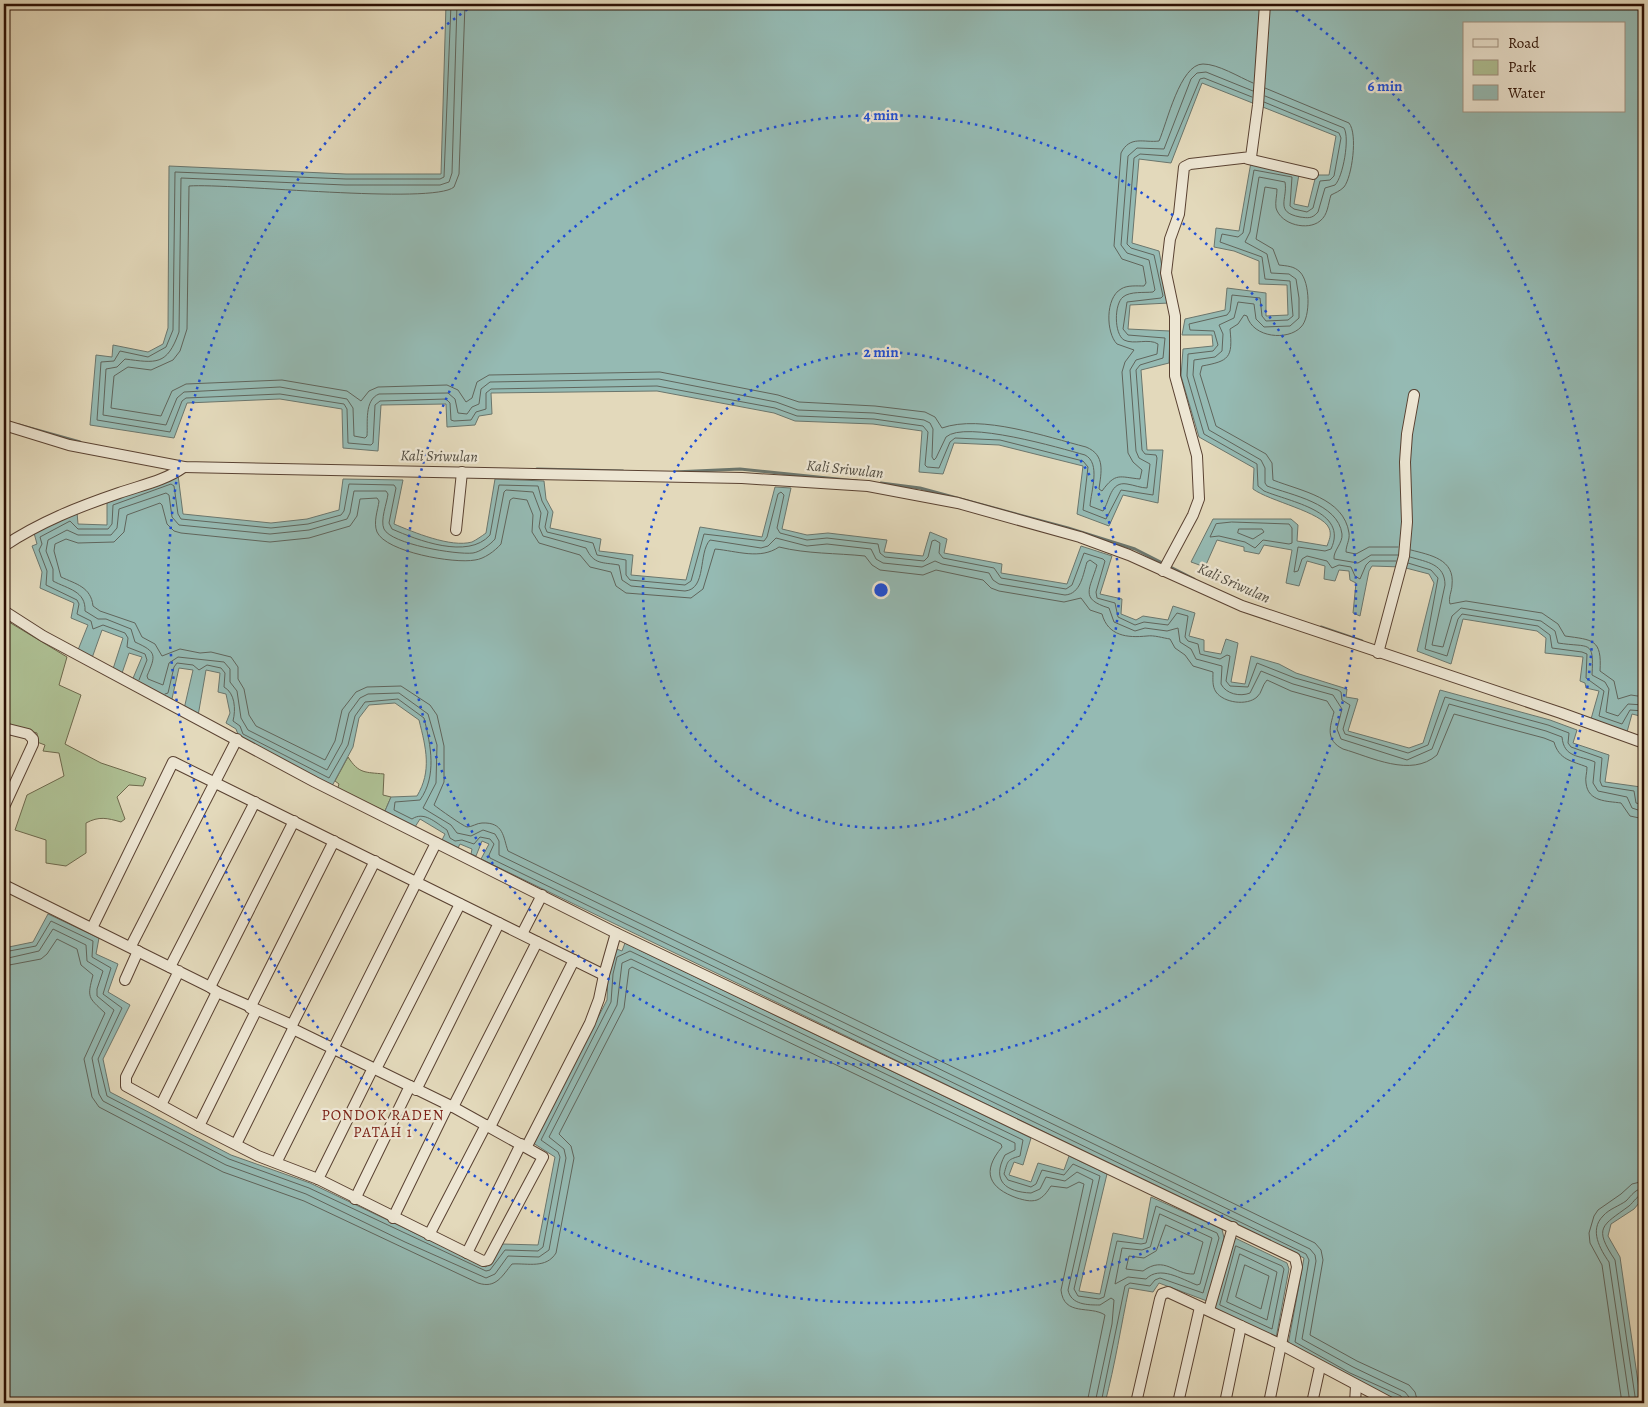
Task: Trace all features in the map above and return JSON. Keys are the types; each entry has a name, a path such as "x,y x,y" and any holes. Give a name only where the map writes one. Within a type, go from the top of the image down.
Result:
{"street":[{"path":"1248,159 1252,154 1258,105 1265,4"},
{"path":"1163,571 1197,508 1199,490 1194,441 1175,376 1176,316 1166,273 1170,239 1179,214 1183,169 1190,164 1248,159 1313,174"},
{"path":"1378,653 1404,556 1407,522 1405,462 1407,434 1414,395"},
{"path":"4,426 69,445 184,467 742,478 868,486 958,503 1080,536 1129,555 1242,606 1561,713 1644,743"},
{"path":"4,546 26,532 62,514 170,477 184,467"},
{"path":"456,530 462,472"},
{"path":"4,611 43,636 150,695 237,739 341,796 616,933 1295,1258 1297,1262 1269,1403"},
{"path":"4,728 28,734 33,740 33,744 4,808"},
{"path":"125,980 135,949 237,739"},
{"path":"92,928 173,762 604,975"},
{"path":"4,885 135,949 174,969 214,990 293,1027 333,1049 451,1106 543,1157 490,1258 483,1261 393,1218 318,1179 258,1156 126,1086 125,1080 174,969 255,802"},
{"path":"161,1106 294,821"},
{"path":"199,1126 334,842"},
{"path":"277,1162 418,883 436,843"},
{"path":"236,1144 375,861"},
{"path":"522,934 542,895"},
{"path":"318,1179 460,904"},
{"path":"355,1199 499,923"},
{"path":"467,1253 590,1023 599,999 616,933"},
{"path":"393,1218 537,942"},
{"path":"429,1235 574,960"},
{"path":"1178,1403 1204,1308 1233,1227"},
{"path":"1136,1403 1161,1296 1168,1292 1282,1345 1320,1367 1391,1403"},
{"path":"1225,1403 1241,1326"},
{"path":"1312,1403 1320,1367"},
{"path":"1355,1403 1356,1386"}],"green space":[{"path":"4,619 67,657 59,685 81,695 65,744 101,763 146,778 143,786 129,785 117,797 125,819 121,822 99,819 86,823 86,853 66,866 46,863 46,840 15,830 27,795 64,776 59,753 43,751 45,745 37,742 37,733 4,724"},
{"path":"348,757 356,767 363,771 384,774 383,795 391,797 385,811 337,790 339,784 335,781"}],"water":[{"path":"446,4 1644,4 1644,717 1632,714 1627,732 1591,719 1599,691 1586,688 1585,683 1580,681 1583,657 1545,653 1546,638 1537,631 1463,619 1451,664 1417,651 1434,583 1429,574 1402,567 1372,566 1369,571 1360,616 1353,613 1356,583 1350,580 1349,571 1339,570 1335,581 1324,579 1325,566 1307,561 1299,586 1286,583 1292,550 1264,545 1259,554 1244,551 1244,547 1217,540 1205,567 1191,562 1213,519 1291,519 1298,525 1297,541 1327,546 1330,531 1324,522 1253,489 1254,468 1199,437 1181,376 1183,349 1213,346 1212,335 1182,335 1185,319 1225,310 1227,288 1266,293 1266,316 1288,315 1287,285 1259,284 1259,261 1234,251 1214,247 1216,228 1239,231 1251,162 1299,174 1294,204 1308,207 1316,175 1329,175 1336,136 1202,83 1171,163 1139,159 1132,243 1159,251 1169,303 1130,305 1128,329 1170,331 1169,363 1141,370 1147,450 1163,450 1158,503 1123,495 1109,526 1077,514 1083,466 999,445 954,443 943,474 919,472 922,431 873,424 795,421 774,413 657,391 491,393 492,414 479,416 475,425 447,427 446,404 381,405 378,451 343,448 342,409 280,399 187,403 174,438 90,425 96,355 112,357 113,345 148,352 163,344 168,328 169,166 346,174 441,174"},
{"path":"178,475 183,514 271,523 307,519 339,510 343,479 403,480 394,524 432,538 454,543 472,542 486,533 495,479 544,481 546,499 553,512 550,528 601,539 599,551 633,555 631,575 686,580 700,527 762,537 775,487 791,488 782,529 807,535 828,533 887,540 884,552 923,556 930,532 947,539 944,553 1002,564 1001,573 1067,584 1081,546 1112,556 1100,594 1122,599 1121,614 1136,620 1143,616 1168,620 1173,606 1195,613 1189,636 1204,640 1204,651 1221,654 1226,639 1238,643 1231,682 1245,684 1251,656 1279,664 1296,673 1347,689 1346,697 1358,699 1348,731 1409,748 1423,743 1440,690 1550,720 1577,730 1573,743 1609,755 1605,782 1641,787 1640,800 1644,801 1644,1197 1634,1209 1611,1224 1608,1236 1620,1257 1641,1403 1403,1403 1348,1378 1288,1345 1304,1258 481,859 489,844 482,841 476,856 471,854 472,849 460,844 458,848 442,840 445,834 420,819 415,827 385,811 391,797 417,796 425,778 426,768 424,740 419,720 395,703 369,705 359,718 353,747 332,786 239,737 236,729 226,723 230,713 226,694 218,692 220,673 206,670 198,716 184,709 193,670 179,668 171,703 131,683 142,657 129,653 121,676 112,672 123,638 102,630 92,658 78,650 88,625 71,618 74,603 40,588 42,572 32,546 37,544 34,533 77,512 78,524 107,525 107,501"},
{"path":"48,914 99,938 96,954 118,964 108,992 130,1005 103,1059 110,1092 231,1155 310,1183 486,1267 502,1244 538,1245 555,1157 533,1143 607,1000 608,973 614,948 622,951 625,943 1031,1138 1023,1165 1014,1162 1009,1175 1031,1182 1038,1163 1064,1170 1069,1156 1107,1174 1079,1291 1100,1294 1113,1233 1143,1239 1151,1197 1222,1229 1224,1238 1207,1301 1159,1283 1153,1292 1129,1288 1105,1403 4,1403 4,948 33,942"},
{"path":"1233,1237 1287,1263 1289,1269 1276,1338 1214,1309"}],"waterway":[{"name":"Kali Sriwulan","path":"19,425 80,442"},
{"name":"Kali Sriwulan","path":"537,469 623,471"},
{"name":"Kali Sriwulan","path":"674,472 740,469 857,481"},
{"name":"Kali Sriwulan","path":"881,483 920,488 1068,528 1135,549 1194,579"},
{"name":"Kali Sriwulan","path":"1321,627 1362,641"}],"district":[{"name":"PONDOK RADEN PATAH 1","path":"383,1124"}]}
